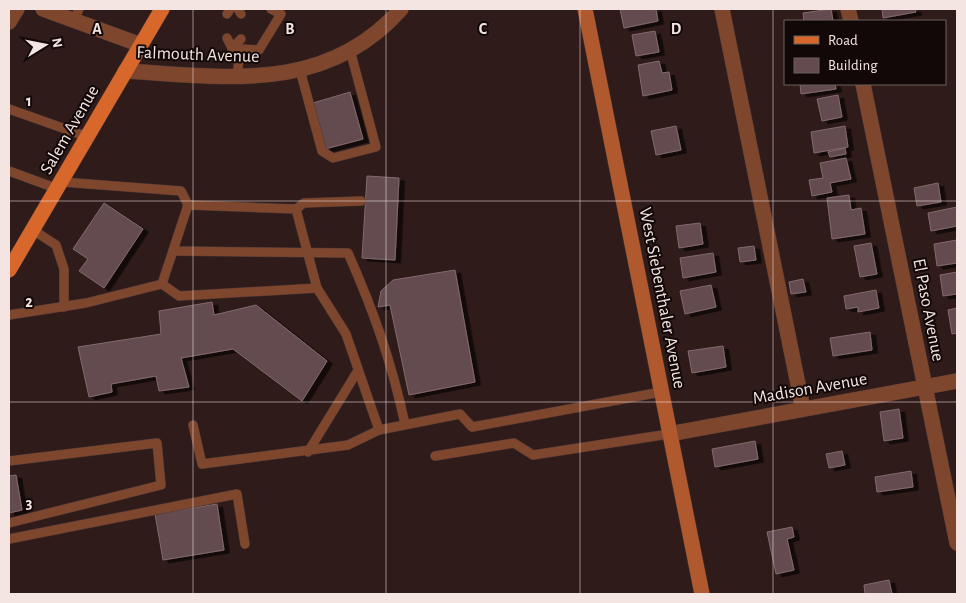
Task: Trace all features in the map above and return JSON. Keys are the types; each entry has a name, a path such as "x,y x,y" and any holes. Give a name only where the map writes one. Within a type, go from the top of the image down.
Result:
{"main road":[{"name":"Salem Avenue","path":"9,270 162,9"},
{"name":"West Siebenthaler Avenue","path":"585,9 702,594"}],"street":[{"path":"9,22 17,9"},
{"name":"Falmouth Avenue","path":"43,9 77,15 141,45"},
{"name":"Falmouth Avenue","path":"125,71 237,78 300,70 326,62 350,50 378,31 401,9"},
{"path":"722,9 803,409"},
{"name":"El Paso Avenue","path":"863,85 957,543"},
{"name":"Madison Avenue","path":"670,434 957,382"}],"lane":[{"path":"227,38 236,49 259,50 281,14 271,9"},
{"path":"237,78 236,49 240,39"},
{"path":"300,70 322,151 333,158 376,147 350,50"},
{"path":"9,109 88,136"},
{"path":"9,171 60,185 181,191 188,205 162,284"},
{"path":"188,205 296,209 304,203 360,201"},
{"path":"296,209 317,288 346,334 357,372 379,430"},
{"path":"33,230 56,245 64,268 64,307"},
{"path":"173,251 348,253 376,318 394,370 406,424"},
{"path":"9,315 64,307 162,284"},
{"path":"162,284 178,296 317,288"},
{"path":"308,452 357,372"},
{"path":"193,425 202,464 308,452 348,445 379,430 460,414 472,427 661,392"},
{"path":"435,456 514,443 534,455 670,434"},
{"path":"9,461 157,443 161,485 9,523"},
{"path":"9,539 238,494 245,544"}],"building":[{"path":"620,9 656,9 658,21 624,28"},
{"path":"831,9 833,20 804,20 803,13"},
{"path":"882,9 915,9 916,12 883,18"},
{"path":"655,31 659,52 636,56 632,35"},
{"path":"659,61 662,73 669,72 672,90 643,96 638,65"},
{"path":"800,85 835,85 836,89 801,94"},
{"path":"350,92 363,139 325,149 313,103"},
{"path":"838,95 842,117 822,121 817,99"},
{"path":"676,126 681,150 656,155 651,131"},
{"path":"845,126 848,147 814,153 811,132"},
{"path":"845,148 846,154 830,157 828,152"},
{"path":"846,158 851,179 830,183 832,192 812,196 809,180 823,178 820,163"},
{"path":"367,176 399,178 395,260 362,258"},
{"path":"938,183 941,202 917,206 914,188"},
{"path":"849,195 851,210 861,208 865,234 832,239 827,198"},
{"path":"104,203 143,229 104,288 79,271 88,259 73,249"},
{"path":"957,207 957,226 931,231 928,213"},
{"path":"700,223 703,244 679,248 676,226"},
{"path":"957,240 957,263 937,266 934,244"},
{"path":"871,243 877,274 860,277 854,246"},
{"path":"754,246 756,260 740,262 738,248"},
{"path":"713,253 716,272 683,278 680,258"},
{"path":"455,270 475,382 409,395 390,305 378,307 381,291 393,280"},
{"path":"957,272 957,294 943,296 940,275"},
{"path":"803,279 806,292 791,294 789,282"},
{"path":"711,285 716,307 685,314 680,291"},
{"path":"876,290 879,308 858,312 858,307 846,309 844,296"},
{"path":"212,302 214,315 256,305 327,361 302,401 233,349 181,358 189,387 159,391 156,376 111,384 112,392 89,397 78,347 161,334 159,311"},
{"path":"957,308 957,333 952,334 948,310"},
{"path":"870,332 872,350 833,356 830,338"},
{"path":"723,346 726,367 692,373 688,351"},
{"path":"899,409 903,438 884,441 880,412"},
{"path":"755,441 758,459 715,467 712,449"},
{"path":"842,451 845,465 829,468 826,454"},
{"path":"911,471 913,487 877,492 875,477"},
{"path":"16,475 22,510 9,513 9,476"},
{"path":"217,504 224,550 163,560 155,514"},
{"path":"792,527 794,537 787,539 794,570 776,574 767,532"},
{"path":"889,580 892,594 865,594 864,585"}]}
